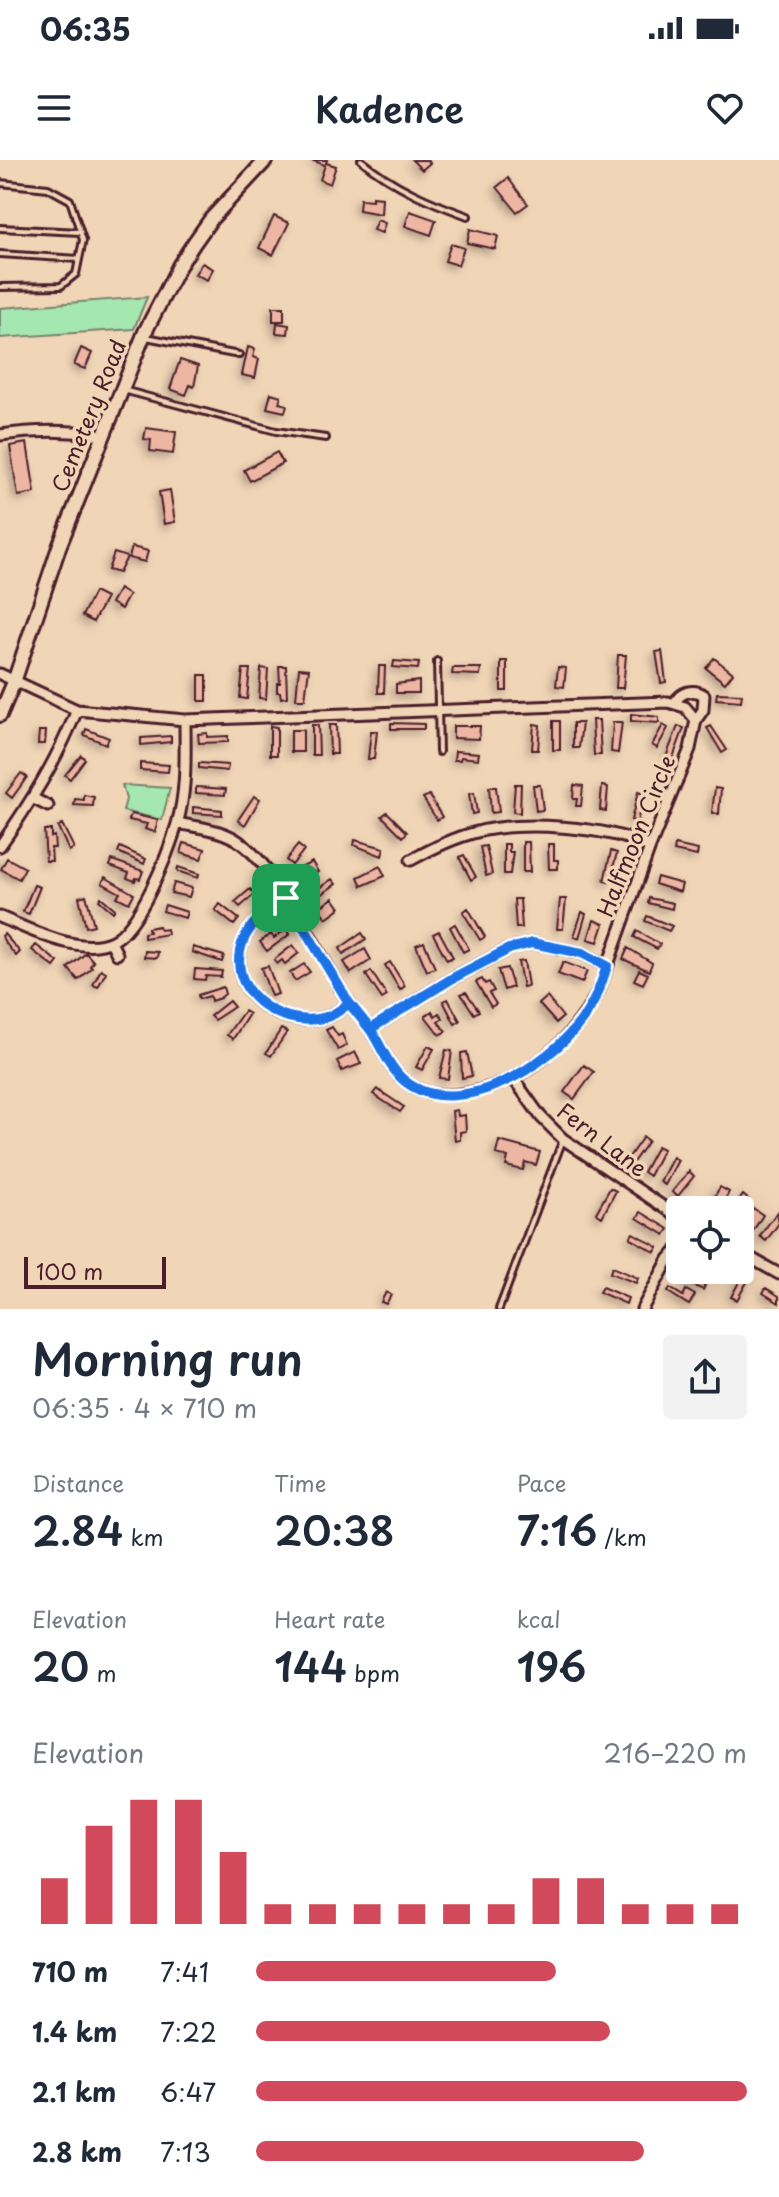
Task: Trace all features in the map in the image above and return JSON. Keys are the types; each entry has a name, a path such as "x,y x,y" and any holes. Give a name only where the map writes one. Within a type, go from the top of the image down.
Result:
{"street":[{"name":"Cemetery Road","path":"0,715 59,547 143,336 194,243 211,219 266,160"},
{"path":"0,435 70,430 102,435"},
{"name":"Halfmoon Circle","path":"0,674 77,710 185,720 675,703 679,696 690,691 704,695 703,710 696,720 690,749 650,847 599,990 580,1024 557,1046 513,1078 472,1095 449,1096 406,1083 349,1003 286,898 256,856 235,838 222,832 178,823"},
{"path":"675,703 689,710 696,720"},
{"path":"0,846 34,799 59,753 77,710"},
{"path":"0,917 64,942 92,946 111,942 121,935 140,912 178,823 185,775 185,720"},
{"path":"34,799 48,806"},
{"path":"411,860 444,843 488,830 577,828 618,835 650,847"},
{"path":"286,898 257,921 243,942 239,969 242,984 275,1012 292,1018 322,1019 349,1003"},
{"path":"111,942 117,954"},
{"path":"370,1029 453,978 509,949 532,943 582,953 607,966"},
{"name":"Fern Lane","path":"513,1078 541,1117 563,1139 666,1209"},
{"path":"754,1260 779,1274"},
{"path":"642,1309 666,1265"}],"lane":[{"path":"361,160 384,178 422,200 468,216"},
{"path":"0,183 48,188 70,200 83,240 76,274 61,286 0,287"},
{"path":"0,228 80,232"},
{"path":"0,254 79,259"},
{"path":"143,336 239,355"},
{"path":"121,390 276,431 326,438"},
{"path":"437,661 439,752"},
{"path":"499,1309 563,1139"}],"green space":[{"path":"147,297 134,329 0,338 0,308"},
{"path":"122,785 170,788 162,820 123,811 126,799"}],"building":[{"path":"311,160 327,160 326,163 336,166 330,184 320,180 325,165"},
{"path":"412,160 427,160 430,163 422,170"},
{"path":"508,178 528,204 517,212 497,187"},
{"path":"372,197 382,198 381,214 359,210 360,199 372,200"},
{"path":"410,211 436,220 431,235 405,226"},
{"path":"274,216 289,223 273,255 259,248"},
{"path":"377,220 385,223 382,233 373,230"},
{"path":"470,229 498,236 495,249 467,243"},
{"path":"451,244 464,248 458,265 445,261"},
{"path":"202,263 213,269 207,280 195,274"},
{"path":"273,307 284,307 284,321 273,321"},
{"path":"277,323 289,325 288,334 276,333"},
{"path":"248,347 255,349 253,357 259,359 255,378 242,375"},
{"path":"81,348 92,353 85,369 74,365"},
{"path":"180,360 198,366 194,387 190,385 186,395 170,389"},
{"path":"271,393 281,396 279,403 287,405 285,412 267,408"},
{"path":"146,428 176,432 173,454 150,451 151,440 144,439"},
{"path":"27,443 35,493 18,496 10,446"},
{"path":"277,452 283,463 250,481 244,470"},
{"path":"170,490 175,522 164,524 159,492"},
{"path":"132,547 148,551 145,562 129,558"},
{"path":"114,553 127,557 119,573 108,570"},
{"path":"119,589 129,595 121,609 111,603"},
{"path":"94,592 106,598 93,622 82,616"},
{"path":"662,651 666,682 661,683 656,652"},
{"path":"618,655 626,655 623,688 616,688"},
{"path":"714,658 733,673 725,683 706,668"},
{"path":"394,661 419,663 418,669 393,667"},
{"path":"501,661 507,661 507,691 501,691"},
{"path":"279,666 286,666 287,697 281,698 280,692 277,692"},
{"path":"379,666 385,666 384,693 378,693"},
{"path":"558,667 566,668 564,687 556,686"},
{"path":"261,668 268,669 266,699 259,698"},
{"path":"299,668 309,669 305,699 296,699"},
{"path":"453,668 481,668 480,675 452,674"},
{"path":"243,669 250,669 247,699 240,698"},
{"path":"199,675 207,675 207,701 199,701"},
{"path":"419,681 419,693 396,693 396,684"},
{"path":"717,693 742,694 741,701 716,699"},
{"path":"631,714 659,717 659,723 631,721"},
{"path":"592,720 599,720 601,755 594,755"},
{"path":"553,721 560,721 560,750 553,750"},
{"path":"613,722 622,722 618,753 611,752"},
{"path":"391,723 424,724 424,729 391,729"},
{"path":"573,723 582,723 579,748 573,748"},
{"path":"534,724 540,725 538,750 532,750"},
{"path":"312,725 318,725 319,755 312,755"},
{"path":"329,725 336,725 337,754 330,754"},
{"path":"663,725 668,728 657,748 652,745"},
{"path":"270,726 277,727 277,755 270,755"},
{"path":"453,726 480,726 479,739 453,738"},
{"path":"678,726 684,728 672,760 666,757"},
{"path":"711,726 727,750 722,753 707,728"},
{"path":"86,729 109,738 106,744 84,735"},
{"path":"291,730 303,730 303,752 291,752"},
{"path":"39,731 46,731 45,744 38,744"},
{"path":"371,731 377,731 374,759 368,759"},
{"path":"207,733 207,737 228,736 228,742 199,743 198,734"},
{"path":"171,736 171,742 141,745 141,738"},
{"path":"455,751 479,753 478,759 461,757 454,760"},
{"path":"81,755 85,759 70,779 65,775"},
{"path":"140,763 169,765 168,772 140,770"},
{"path":"199,763 228,765 227,771 199,768"},
{"path":"21,773 27,777 12,798 6,793"},
{"path":"515,784 521,784 520,813 513,812"},
{"path":"533,785 540,785 543,810 536,811"},
{"path":"574,785 583,786 581,806 576,806 577,799 573,799"},
{"path":"602,786 608,787 606,811 600,810"},
{"path":"196,787 226,789 225,795 196,793"},
{"path":"489,787 496,787 499,812 491,813"},
{"path":"715,788 721,789 719,814 712,813"},
{"path":"638,792 644,794 637,822 631,820"},
{"path":"474,793 477,813 472,814 469,794"},
{"path":"84,795 94,797 93,806 74,805 75,799 84,800"},
{"path":"429,795 442,817 437,820 423,798"},
{"path":"254,796 260,799 245,825 238,820"},
{"path":"193,807 222,810 222,815 193,813"},
{"path":"387,812 407,832 403,837 382,816"},
{"path":"131,814 158,820 155,832 145,829 147,824 129,820"},
{"path":"62,824 74,848 69,851 58,827"},
{"path":"44,830 51,830 51,837 54,836 52,861 46,861"},
{"path":"355,840 384,848 382,856 354,845"},
{"path":"523,842 529,842 530,872 523,872"},
{"path":"184,843 205,849 201,859 181,853"},
{"path":"504,844 509,844 509,852 513,852 510,874 504,874"},
{"path":"548,844 554,844 554,860 558,860 558,869 549,869"},
{"path":"298,845 304,850 292,865 286,860"},
{"path":"675,845 698,850 697,856 674,851"},
{"path":"486,846 492,874 486,876 480,847"},
{"path":"120,847 146,859 144,864 118,852"},
{"path":"611,851 617,853 609,882 604,881"},
{"path":"464,855 476,877 471,880 459,857"},
{"path":"7,858 25,868 19,879 1,869"},
{"path":"112,860 143,871 140,879 127,878 129,873 110,866"},
{"path":"312,862 318,872 299,883 293,872"},
{"path":"380,866 385,876 362,886 358,877"},
{"path":"178,867 199,874 198,878 177,871"},
{"path":"105,877 134,894 129,903 117,897 120,893 102,883"},
{"path":"657,877 682,884 680,892 655,884"},
{"path":"332,879 336,884 311,901 308,896"},
{"path":"174,883 192,888 189,897 171,893"},
{"path":"34,885 40,887 29,914 23,912"},
{"path":"250,889 255,894 240,907 235,902"},
{"path":"86,895 94,925 86,927 79,897"},
{"path":"101,897 115,909 113,912 99,900"},
{"path":"333,898 340,908 326,918 319,908"},
{"path":"649,898 673,903 672,909 648,903"},
{"path":"514,899 520,899 522,928 516,928"},
{"path":"560,899 566,899 563,929 557,929"},
{"path":"220,904 239,919 234,925 215,910"},
{"path":"165,905 187,912 185,918 163,911"},
{"path":"468,908 485,937 480,940 463,912"},
{"path":"582,912 586,914 579,938 574,936"},
{"path":"647,916 672,926 669,931 645,921"},
{"path":"594,920 604,924 598,942 588,939"},
{"path":"455,924 469,949 463,952 450,927"},
{"path":"159,926 160,930 167,929 168,934 144,938 144,933 149,932 148,928"},
{"path":"286,929 290,934 267,951 260,942 271,934 274,938"},
{"path":"439,931 453,957 447,960 433,934"},
{"path":"637,931 660,944 657,949 634,937"},
{"path":"362,933 366,939 343,954 340,948"},
{"path":"4,934 20,952 16,956 4,941"},
{"path":"424,942 435,968 427,971 416,945"},
{"path":"36,945 58,962 54,967 32,950"},
{"path":"293,945 299,953 285,964 282,960 277,964 274,960"},
{"path":"193,947 224,956 222,962 192,952"},
{"path":"628,948 652,963 649,971 623,959"},
{"path":"365,949 371,960 351,973 344,962"},
{"path":"145,951 158,952 157,958 144,957"},
{"path":"86,953 94,962 90,966 92,968 78,980 68,968"},
{"path":"524,961 528,986 523,987 518,962"},
{"path":"390,962 405,986 400,990 385,965"},
{"path":"563,962 587,971 582,983 558,974"},
{"path":"304,964 310,972 295,981 290,973"},
{"path":"268,966 278,994 271,996 261,968"},
{"path":"507,968 513,987 504,990 498,970"},
{"path":"101,969 106,972 98,987 93,985"},
{"path":"195,969 222,971 221,977 194,979"},
{"path":"639,970 648,974 643,984 634,980"},
{"path":"371,971 387,996 382,999 366,975"},
{"path":"482,979 485,984 489,982 494,991 489,993 496,1004 491,1007 476,982"},
{"path":"223,987 225,994 220,998 211,1001 210,996 199,999 198,995"},
{"path":"466,992 479,1011 474,1014 461,994"},
{"path":"547,997 563,1017 556,1023 539,1004"},
{"path":"448,999 460,1021 455,1024 443,1001"},
{"path":"229,1001 234,1007 214,1020 210,1016"},
{"path":"244,1011 249,1014 233,1039 227,1035"},
{"path":"432,1011 435,1016 439,1013 443,1018 438,1022 446,1031 440,1035 425,1016"},
{"path":"332,1027 338,1036 342,1034 347,1045 338,1050 326,1030"},
{"path":"281,1029 287,1032 271,1056 266,1053"},
{"path":"428,1046 434,1049 422,1070 416,1067"},
{"path":"446,1050 452,1051 448,1079 439,1078"},
{"path":"355,1052 361,1064 342,1071 337,1061"},
{"path":"467,1052 472,1076 462,1078 461,1053"},
{"path":"584,1065 594,1072 574,1099 564,1092"},
{"path":"377,1089 404,1107 400,1112 373,1094"},
{"path":"457,1110 458,1116 465,1115 466,1131 460,1132 460,1140 455,1141 452,1111"},
{"path":"643,1137 648,1141 631,1165 626,1161"},
{"path":"499,1141 540,1152 536,1165 525,1162 523,1170 506,1166 508,1157 496,1154"},
{"path":"657,1146 663,1149 649,1176 643,1172"},
{"path":"673,1157 678,1160 665,1185 660,1182"},
{"path":"689,1171 694,1176 678,1196 672,1192"},
{"path":"720,1187 729,1192 727,1196 715,1196"},
{"path":"610,1188 616,1191 602,1217 596,1213"},
{"path":"754,1209 763,1215 754,1229"},
{"path":"641,1212 666,1227 666,1234 665,1235 637,1218"},
{"path":"777,1212 779,1223 766,1241 760,1236"},
{"path":"633,1233 658,1247 655,1252 630,1238"},
{"path":"612,1267 638,1278 636,1283 610,1273"},
{"path":"690,1284 701,1284 705,1286 703,1290"},
{"path":"738,1284 746,1284 737,1300 731,1297"},
{"path":"602,1287 628,1298 626,1304 599,1292"},
{"path":"670,1288 683,1296 686,1290 695,1295 689,1305 668,1292"},
{"path":"766,1288 779,1296 779,1303 763,1293"},
{"path":"386,1292 391,1295 386,1304 381,1302"}],"route":[{"path":"286,898 257,921 243,942 239,969 242,984 275,1012 292,1018 322,1019 349,1003 370,1029 397,1074 406,1083 435,1094 472,1095 513,1078 557,1046 580,1024 599,990 607,966 582,953 546,944 532,943 509,949 453,978 370,1029 349,1003 286,898"}]}
